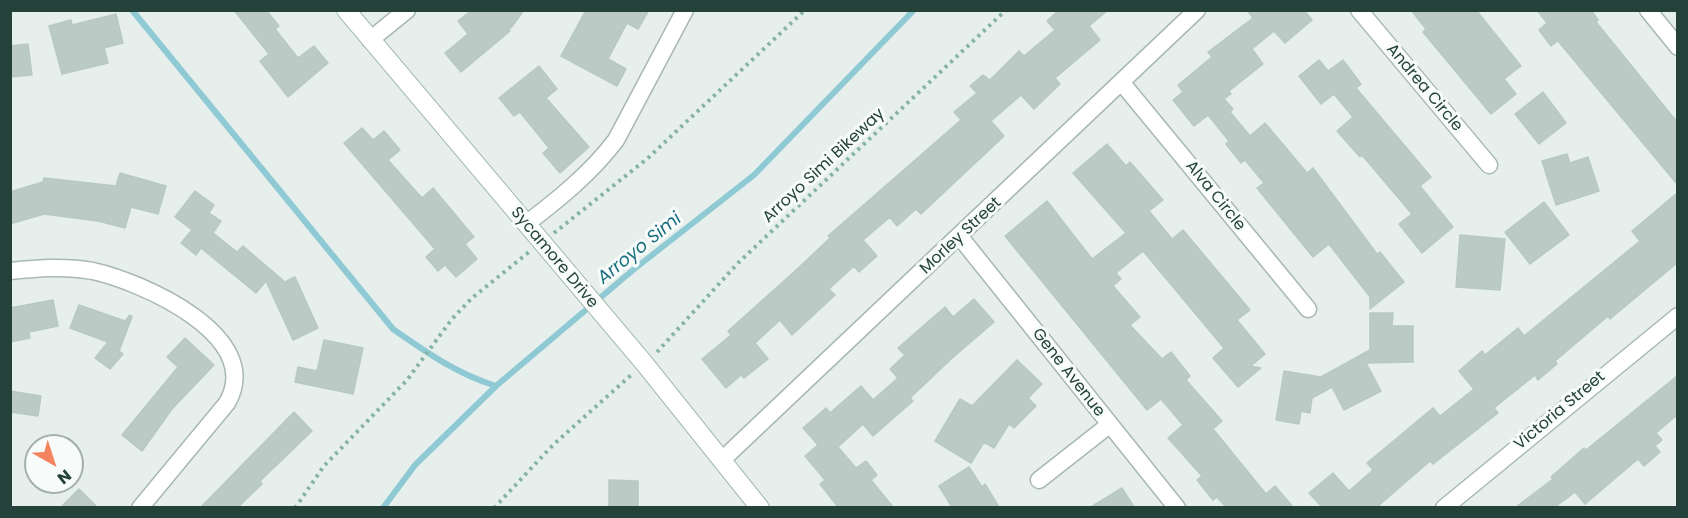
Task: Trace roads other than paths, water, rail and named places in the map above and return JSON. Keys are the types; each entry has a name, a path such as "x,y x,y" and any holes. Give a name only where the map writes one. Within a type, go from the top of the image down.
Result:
{"main road":[{"name":"Sycamore Drive","path":"346,10 637,356 760,507"}],"street":[{"path":"370,40 406,10"},
{"path":"526,224 560,198 602,159 616,140 685,10"},
{"name":"Morley Street","path":"722,460 1197,10"},
{"name":"Andrea Circle","path":"1359,10 1489,165"},
{"path":"1648,10 1677,47"},
{"name":"Alva Circle","path":"1122,82 1308,309"},
{"name":"Gene Avenue","path":"960,237 1177,507"},
{"path":"10,271 49,267 91,271 131,282 169,300 203,325 221,343 234,365 236,378 234,391 227,403 140,507"},
{"name":"Victoria Street","path":"1444,507 1677,315"},
{"path":"1039,480 1109,424"}],"waterway":[{"path":"132,10 393,329 455,369 496,386"},
{"name":"Arroyo Simi","path":"383,508 415,465 496,386 633,270 754,175 914,10"}]}
